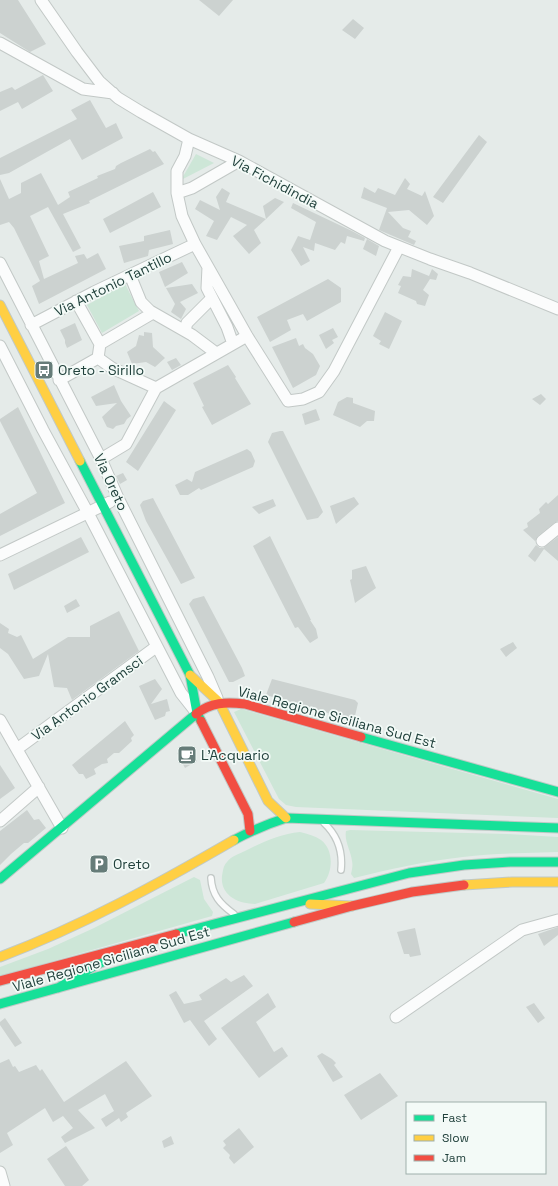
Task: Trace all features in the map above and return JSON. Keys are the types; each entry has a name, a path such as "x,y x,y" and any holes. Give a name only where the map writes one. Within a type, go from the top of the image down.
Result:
{"street":[{"path":"41,0 99,81 113,94"},
{"name":"Via Fichidindia","path":"0,43 83,89 113,94 189,140 239,161 356,225 400,247 470,273 558,309"},
{"path":"189,140 186,156 177,171 177,193 182,216 195,244 247,336 288,400 303,399 319,392 334,371 400,247"},
{"path":"177,193 192,188 239,161"},
{"name":"Via Antonio Tantillo","path":"31,325 76,301 195,244"},
{"name":"Via Oreto","path":"0,264 101,459 118,498 208,677 219,702"},
{"path":"208,266 207,288 227,327 233,344"},
{"path":"130,275 141,302 153,312 185,330 216,354"},
{"path":"185,330 187,323 212,298"},
{"path":"76,301 100,344 98,358"},
{"name":"Via Oreto","path":"0,305 190,675"},
{"path":"100,344 153,312"},
{"path":"101,459 126,444 156,388 247,336"},
{"path":"0,346 88,513 156,647 181,693 197,713 248,814 250,831"},
{"path":"59,380 98,358"},
{"path":"98,358 112,368 156,388"},
{"path":"0,554 118,498"},
{"path":"542,541 558,528"},
{"name":"Via Antonio Gramsci","path":"17,749 156,647"},
{"path":"190,675 219,702 268,801 286,818"},
{"path":"190,675 197,713"},
{"name":"Viale Regione Siciliana Sud Est","path":"0,879 150,759 197,713 207,706 219,702 245,704 558,792"},
{"path":"0,720 62,828"},
{"path":"0,821 39,787"},
{"path":"0,957 27,948 85,921 160,882 250,831 286,818 558,828"},
{"name":"Viale Regione Siciliana Sud Est","path":"0,981 286,904 409,873 464,865 510,862 558,862"},
{"name":"Viale Regione Siciliana Sud Est","path":"0,1004 352,906 412,892 512,882 558,882"},
{"path":"286,904 314,903 352,906"},
{"path":"396,1017 522,930 558,920"},
{"path":"58,988 94,966 147,941"},
{"path":"0,1172 4,1186"}],"lane":[{"path":"320,819 337,840 341,852 341,870"},
{"path":"211,878 212,888 216,897 224,907 239,917"}],"green space":[{"path":"196,154 214,163 181,180"},
{"path":"125,284 139,311 102,333 87,305"},
{"path":"241,709 558,799 558,818 296,807 286,805 279,799 234,712"},
{"path":"346,831 507,834 558,837 558,852 498,854 449,859 381,871 354,878 351,874 352,863 346,838"},
{"path":"300,832 321,840 328,849 331,861 329,873 324,883 255,904 249,904 237,900 227,894 222,883 222,876 225,865 231,858 272,839"},
{"path":"194,877 200,880 204,899 213,912 212,916 0,976 0,967 48,949 94,928"}],"building":[{"path":"0,0 18,0 46,44 30,52 0,33"},
{"path":"199,0 233,0 219,16"},
{"path":"353,19 364,28 355,39 342,30"},
{"path":"43,75 53,91 22,109 18,102 0,111 0,92 12,87 15,90"},
{"path":"90,100 106,128 116,123 123,138 82,160 70,139 9,173 0,175 0,158 77,119 71,110"},
{"path":"479,135 487,142 443,203 433,197"},
{"path":"150,149 153,152 155,151 164,164 89,201 90,203 63,214 81,248 73,252 48,207 30,216 49,256 39,261 44,279 78,263 75,256 84,254 87,259 98,253 106,269 39,304 32,286 40,281 14,228 9,222 0,225 0,179 9,199 21,193 21,183 41,173 58,205 70,197 68,192 98,178 97,176 115,169 116,166 121,163"},
{"path":"405,178 410,184 407,189 422,196 425,191 434,216 427,225 409,210 388,212 403,228 411,231 408,237 416,241 414,245 379,230 387,208 361,198 364,187 375,193 378,188 395,195"},
{"path":"222,188 230,193 226,202 266,219 254,230 261,243 249,254 233,236 247,225 231,217 217,240 206,236 214,221 195,209 200,200 220,210 216,197"},
{"path":"153,192 161,207 110,233 103,219"},
{"path":"275,198 284,202 266,219 263,206"},
{"path":"293,203 352,231 365,238 364,241 347,236 345,244 341,242 335,250 315,243 314,251 303,247 310,261 301,266 291,250 298,236 310,240 316,222 291,208"},
{"path":"170,230 173,244 149,250 148,256 124,263 119,246 144,241 144,236"},
{"path":"367,239 379,246 376,256 363,249"},
{"path":"182,262 188,273 165,287 159,272"},
{"path":"412,269 429,276 432,269 438,274 436,280 430,279 423,290 429,295 425,306 417,304 416,301 398,293 401,286 398,285 403,276 411,277"},
{"path":"328,279 341,288 341,302 307,321 303,314 287,320 291,330 270,342 257,317"},
{"path":"192,284 198,293 180,302 186,309 181,319 171,312 175,304 166,288"},
{"path":"385,312 402,321 389,349 379,344 381,341 373,336"},
{"path":"75,323 82,340 67,348 60,330"},
{"path":"333,328 338,337 332,340 334,343 326,349 319,335"},
{"path":"144,332 152,333 153,347 165,358 155,367 146,362 132,364 127,352 136,346 139,335 144,336"},
{"path":"296,338 299,346 303,344 305,348 313,354 320,366 316,375 293,388 272,347"},
{"path":"176,358 181,365 172,370 167,362"},
{"path":"228,365 251,404 212,425 202,407 204,406 193,383"},
{"path":"114,385 121,401 131,416 124,424 116,426 113,429 107,427 102,417 117,403 96,406 91,397"},
{"path":"541,394 546,399 540,405 532,399"},
{"path":"347,397 353,398 353,403 375,411 374,421 367,421 360,427 333,415 338,402"},
{"path":"164,401 176,410 138,471 126,462"},
{"path":"18,407 65,503 0,536 0,514 37,493 0,421 0,419"},
{"path":"316,409 320,420 305,425 302,414"},
{"path":"283,431 323,512 318,518 307,520 268,442 272,433"},
{"path":"247,449 251,452 255,461 253,467 201,490 199,488 188,495 180,495 175,485 187,479 192,482 195,472"},
{"path":"123,473 127,480 120,484 116,476"},
{"path":"558,495 558,521 538,536 535,541 523,530 528,527 527,523 540,513 539,509 546,502 548,504"},
{"path":"354,497 359,504 336,524 330,506"},
{"path":"153,498 195,578 181,584 146,521 140,505 143,501"},
{"path":"273,499 276,506 259,514 252,507"},
{"path":"270,536 310,620 316,629 318,638 310,643 298,627 295,628 253,546"},
{"path":"81,537 89,552 14,590 8,574"},
{"path":"558,537 558,561 544,549 535,562 528,556 536,545 543,548"},
{"path":"366,566 376,588 355,603 350,580 352,579 352,570"},
{"path":"204,596 245,676 233,682 229,682 189,604 193,599"},
{"path":"76,599 80,606 67,613 64,606"},
{"path":"119,611 139,651 72,700 67,688 54,687 48,654 39,676 24,679 8,654 0,648 0,623 9,629 8,633 17,637 21,635 33,659 68,637 90,637 90,626"},
{"path":"513,642 517,648 506,657 500,649"},
{"path":"155,679 162,689 151,704 167,699 170,711 166,712 165,716 155,720 139,686"},
{"path":"272,679 355,700 358,703 355,716 352,719 341,717 266,695"},
{"path":"125,721 134,735 131,738 132,741 119,753 114,753 107,759 108,763 102,764 94,769 96,774 86,779 83,774 79,774 72,765"},
{"name":"L'Acquario","path":"189,747 197,761 185,768 177,753"},
{"path":"0,765 15,788 0,799"},
{"path":"27,810 34,820 39,819 46,828 28,843 24,843 0,865 0,831"},
{"path":"558,927 558,935 544,946 538,934"},
{"path":"415,928 421,955 410,957 409,954 404,954 397,932"},
{"path":"244,975 253,986 204,1021 217,1039 209,1046 190,1020 184,1023 169,995 176,991 184,1004 202,1000 199,995 226,978 231,982"},
{"path":"268,993 276,1007 256,1022 274,1052 282,1047 288,1056 259,1078 221,1028"},
{"path":"534,1003 545,1018 538,1023 526,1007"},
{"path":"5,1018 22,1043 15,1047 0,1025 0,1022"},
{"path":"322,1053 336,1063 334,1065 343,1077 333,1082 317,1056"},
{"path":"9,1059 13,1067 15,1066 19,1072 36,1065 40,1071 42,1069 64,1102 126,1061 152,1096 126,1113 128,1117 121,1122 119,1118 106,1127 101,1119 114,1111 105,1094 78,1110 95,1128 65,1143 61,1137 73,1128 63,1116 53,1122 45,1108 7,1133 13,1145 0,1153 0,1063"},
{"path":"380,1073 398,1096 361,1120 344,1095"},
{"path":"239,1128 254,1147 234,1164 229,1158 230,1155 223,1148 226,1145 223,1141"},
{"path":"171,1136 174,1144 164,1148 162,1141"},
{"path":"66,1146 89,1180 82,1186 65,1186 47,1159"}],"traffic: fast":[{"path":"80,461 190,675 197,713 201,721"},
{"path":"0,879 196,714"},
{"path":"361,737 558,792"},
{"path":"234,840 259,828 286,818 558,828"},
{"path":"176,934 409,873 464,865 510,862 558,862"},
{"path":"0,1004 294,922"},
{"path":"58,988 94,966 107,960"}],"traffic: slow":[{"path":"0,305 80,461"},
{"path":"190,675 219,702 268,801 286,818"},
{"path":"0,957 90,918 234,840"},
{"path":"464,885 512,882 558,882"},
{"path":"310,904 352,906"}],"traffic: jam":[{"path":"196,714 213,705 231,703 245,704 361,737"},
{"path":"201,721 248,814 250,831"},
{"path":"294,922 352,906 412,892 464,885"},
{"path":"0,981 176,934"}],"place":[{"name":"Oreto - Sirillo","path":"44,370"},
{"name":"L'Acquario","path":"187,755"},
{"name":"Oreto","path":"99,864"}]}
